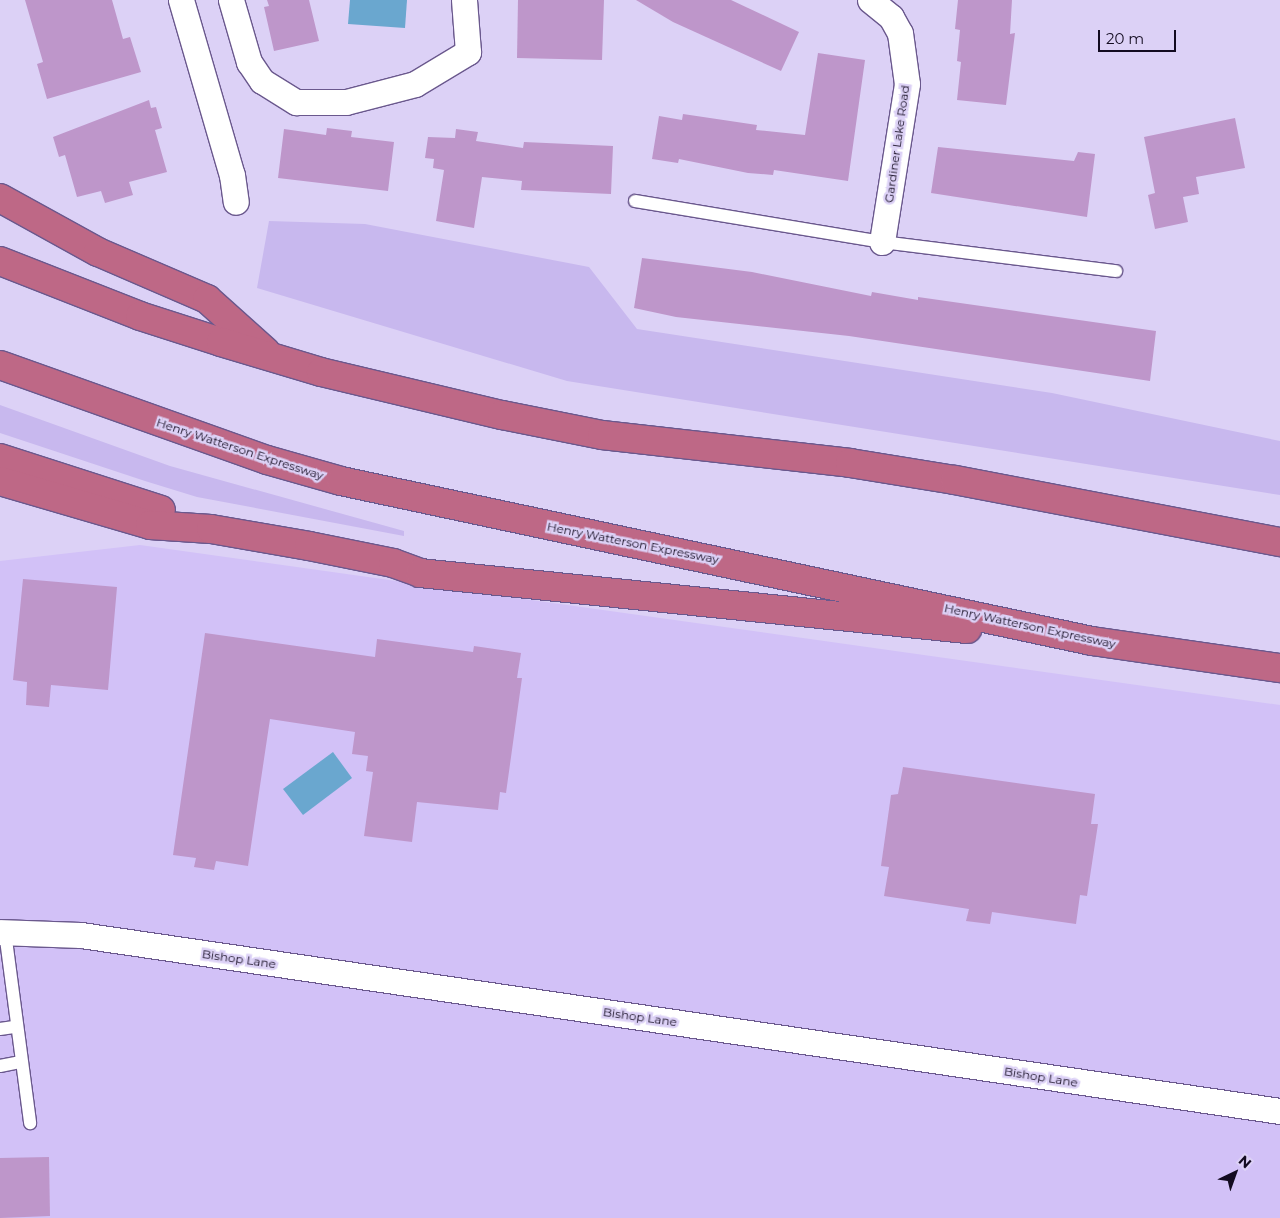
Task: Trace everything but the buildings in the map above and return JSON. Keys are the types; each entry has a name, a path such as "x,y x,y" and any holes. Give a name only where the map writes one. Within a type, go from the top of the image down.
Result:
{"highway":[{"path":"0,198 98,252 207,299 272,358"},
{"path":"0,261 140,316 272,358 502,415 602,435 869,466 1280,542"},
{"name":"Henry Watterson Expressway","path":"0,366 267,460 341,482 792,574 1092,642 1280,668"},
{"path":"0,458 211,529"},
{"path":"0,481 150,526 211,529 384,561 420,573 1092,642"}],"street":[{"path":"181,0 232,175 236,202"},
{"path":"231,0 249,62 262,81 296,102 346,102 415,84 468,52 464,0"},
{"name":"Gardiner Lake Road","path":"870,0 891,17 900,33 907,84 882,242"},
{"name":"Bishop Lane","path":"2,932 81,934 1280,1111"}],"lane":[{"path":"635,201 882,242 1116,271"},
{"path":"2,932 5,987 14,1027 30,1123"},
{"path":"0,1030 14,1027"},
{"path":"0,1066 20,1062"}],"shaded area":[{"path":"269,221 365,224 589,267 637,329 1052,393 1280,441 1280,495 567,381 257,288"},
{"path":"0,405 170,466 404,531 404,536 197,497 145,481 0,433"},
{"path":"140,545 1280,705 1280,1218 0,1218 0,561"}],"water":[{"path":"350,0 407,0 405,28 348,24"},
{"path":"333,752 352,778 303,815 283,789"}]}
